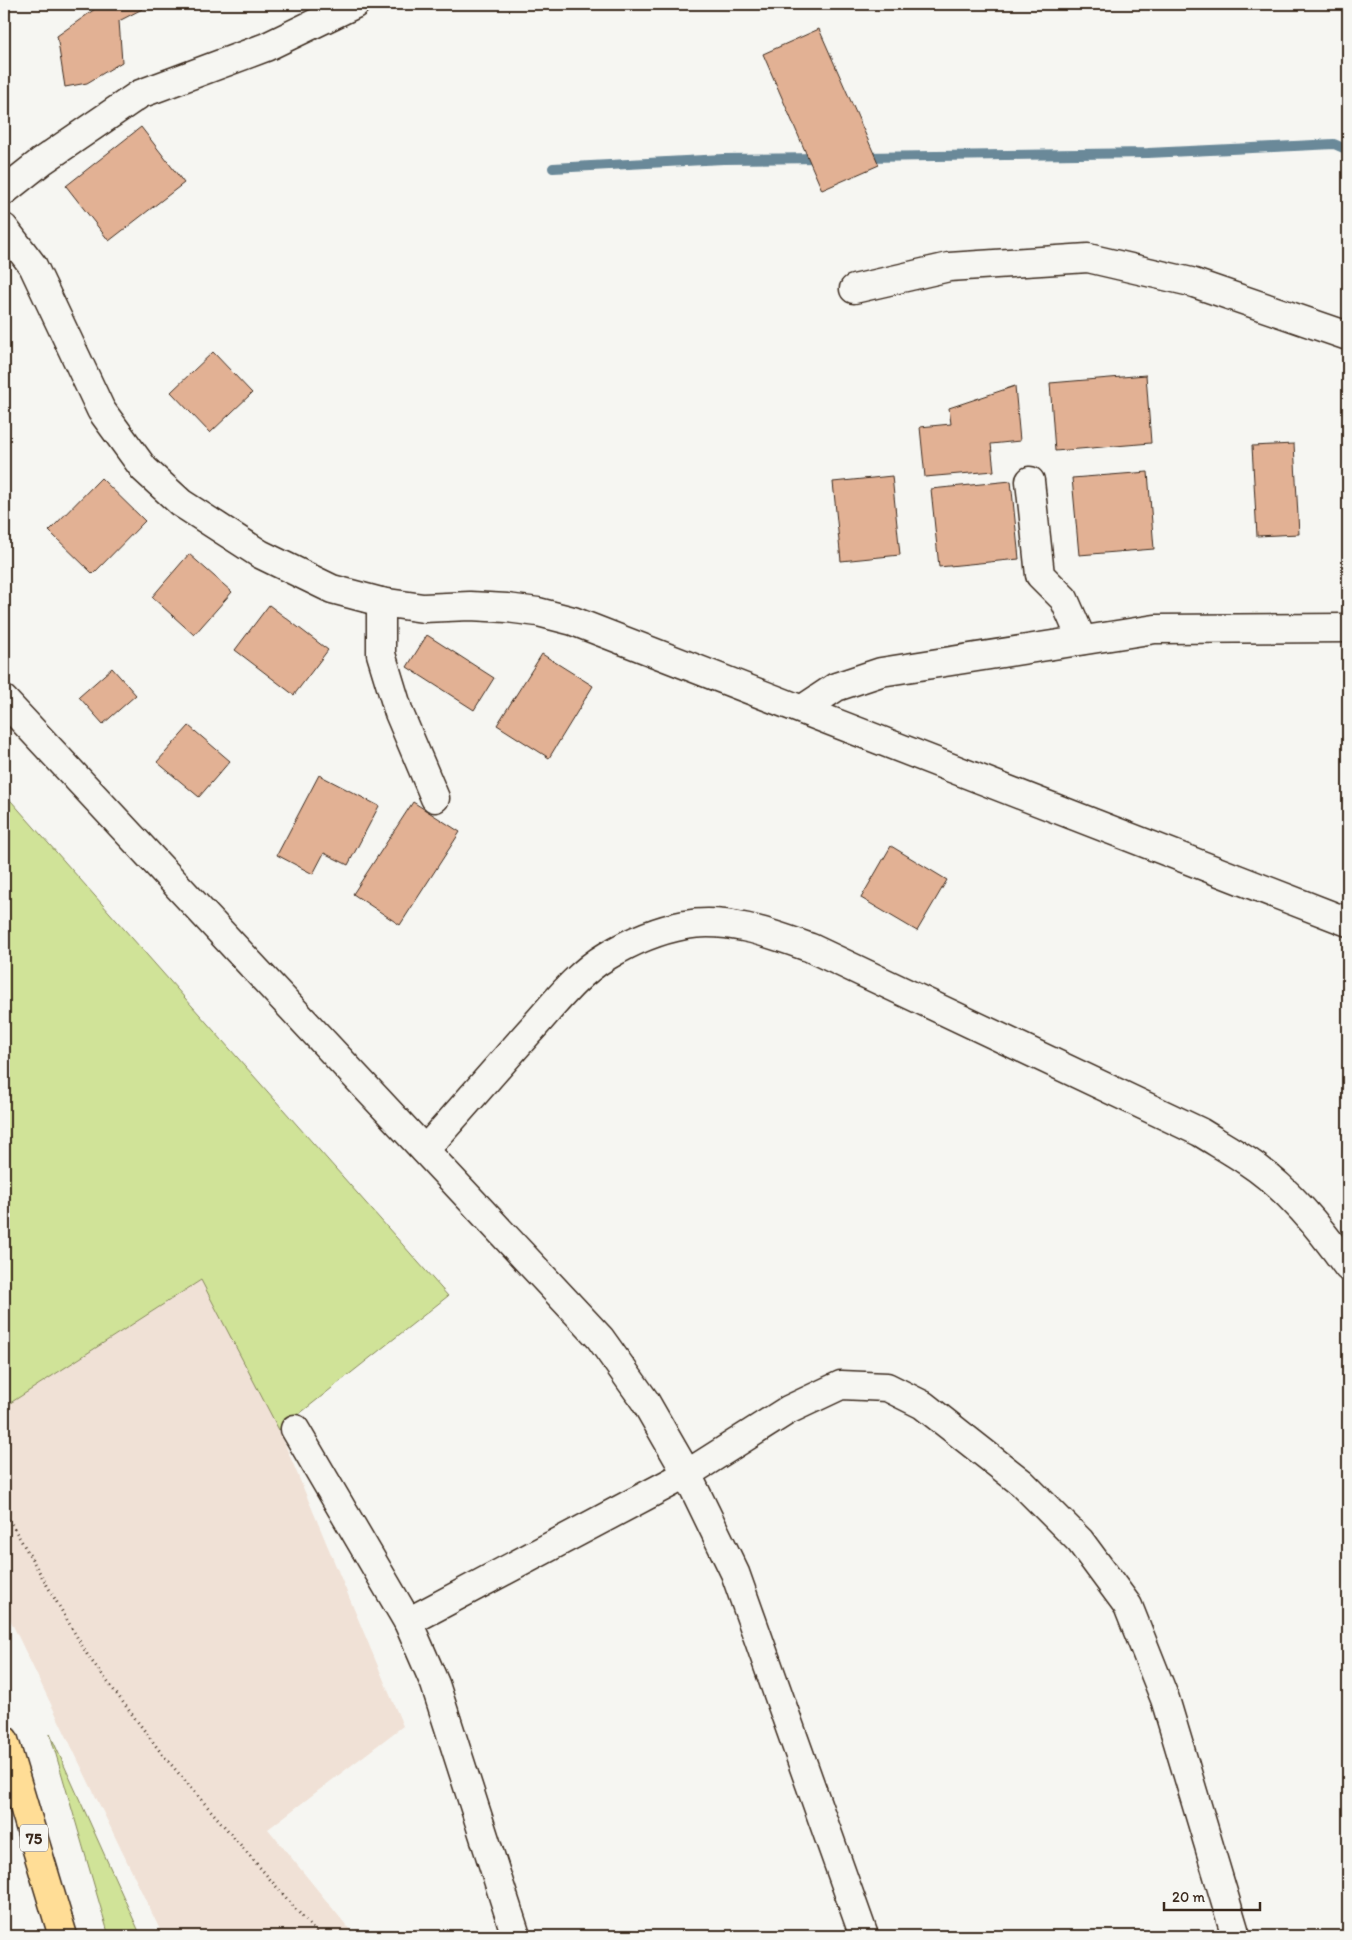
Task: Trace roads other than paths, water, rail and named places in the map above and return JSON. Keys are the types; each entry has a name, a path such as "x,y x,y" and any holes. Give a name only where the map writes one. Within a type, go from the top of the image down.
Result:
{"highway":[{"name":"75","path":"4,1740 63,1936"}],"street":[{"path":"4,191 42,161 140,94 266,47 355,4"},
{"path":"4,228 33,266 101,410 144,468 181,503 260,554 332,589 381,602 423,608 470,606 538,612 574,621 1348,922"},
{"path":"854,289 949,267 1088,258 1191,282 1348,336"},
{"path":"1030,482 1040,575 1064,599 1082,640"},
{"path":"381,602 381,654 399,714 435,798"},
{"path":"803,709 836,688 881,672 1155,629 1348,628"},
{"path":"4,700 600,1338 645,1401 687,1474 735,1573 864,1936"},
{"path":"425,1150 575,982 606,956 641,939 685,925 720,925 761,931 811,948 1200,1132 1249,1162 1288,1195 1321,1229 1348,1267"},
{"path":"408,1622 687,1474 788,1410 841,1385 887,1387 923,1405 1022,1483 1080,1541 1128,1606 1165,1699 1236,1936"},
{"path":"295,1429 408,1622 435,1684 516,1936"}],"waterway":[{"path":"864,157 1148,153 1334,144 1348,150"},
{"path":"553,168 723,159 822,158"}]}
